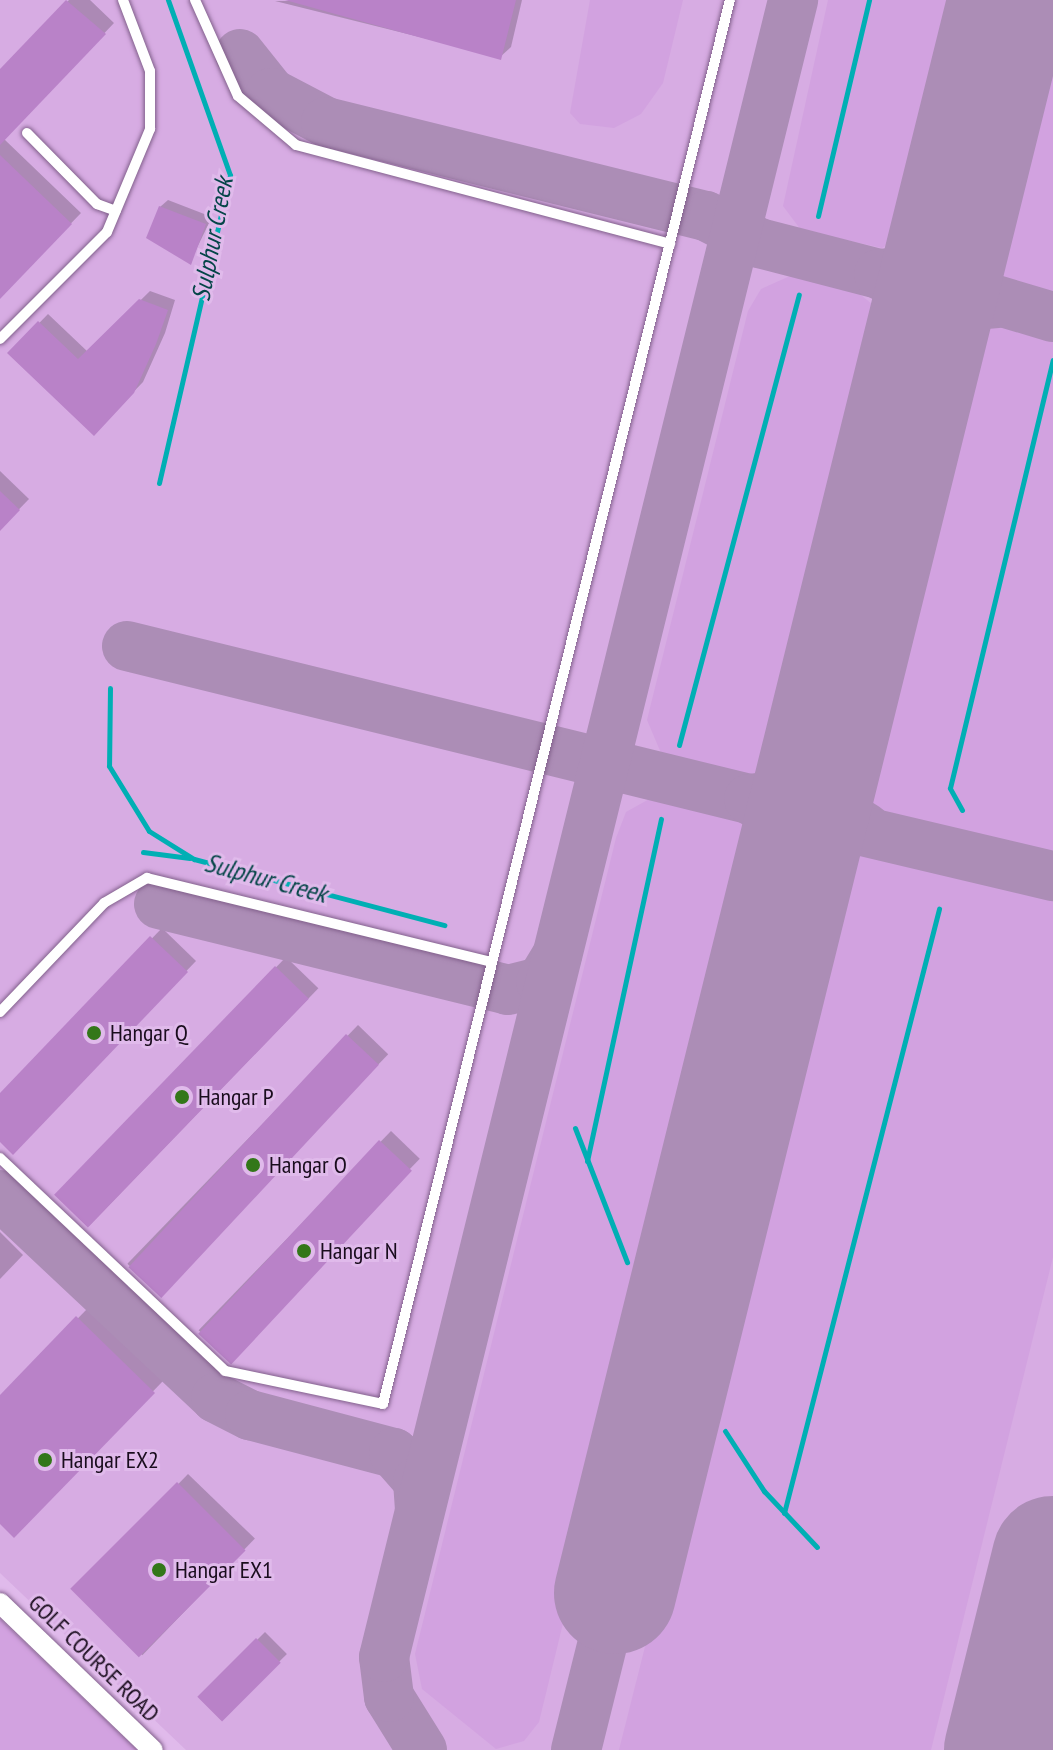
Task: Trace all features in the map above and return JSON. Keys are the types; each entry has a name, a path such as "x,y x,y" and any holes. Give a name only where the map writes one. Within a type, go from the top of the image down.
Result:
{"street":[{"name":"GOLF COURSE ROAD","path":"0,1603 153,1750"}],"lane":[{"path":"0,339 88,255 116,211 150,129 153,97 123,0"},
{"path":"195,0 238,96 311,153 670,244"},
{"path":"0,1158 225,1371 383,1404 730,0"},
{"path":"27,133 97,204 116,211"},
{"path":"0,1012 104,903 147,878 492,962"}],"shaded area":[{"path":"0,0 1053,0 1053,1750 186,1750 0,1573"},
{"path":"590,0 683,0 663,83 641,114 614,128 580,124 570,113"},
{"path":"828,0 961,0 900,236 882,248 801,230 783,206"},
{"path":"1053,0 1053,295 999,278 991,256"},
{"path":"790,276 857,292 877,308 884,327 778,761 768,774 746,777 661,753 647,720 748,311 761,289"},
{"path":"996,324 1053,336 1053,852 878,810 862,787 969,342 978,329"},
{"path":"653,797 745,818 755,834 539,1722 524,1741 496,1749 422,1689 415,1654 616,838 626,812"},
{"path":"861,853 1053,897 1053,1257 931,1750 619,1750 837,883 845,863"},
{"path":"0,1619 94,1709 137,1750 0,1750"}],"building":[{"path":"66,0 106,34 0,145 0,69"},
{"path":"285,0 516,0 501,60"},
{"path":"0,155 72,224 0,299"},
{"path":"159,206 206,224 191,265 146,238"},
{"path":"139,299 168,310 134,393 94,436 7,353 38,321 78,359"},
{"path":"0,491 20,510 0,531"},
{"name":"Hangar Q","path":"150,936 188,972 13,1155 0,1142 0,1093"},
{"name":"Hangar P","path":"275,966 309,999 88,1227 54,1195"},
{"name":"Hangar O","path":"346,1034 379,1065 161,1298 128,1267"},
{"name":"Hangar N","path":"379,1140 412,1171 231,1364 198,1334"},
{"name":"Hangar EX2","path":"76,1316 155,1393 14,1538 0,1524 0,1395"},
{"name":"Hangar EX1","path":"177,1482 246,1551 139,1657 70,1589"},
{"path":"256,1638 281,1663 222,1721 197,1697"}],"waterway":[{"name":"Sulphur Creek","path":"159,483 230,175 168,0"},
{"path":"818,216 869,0"},
{"path":"679,745 799,295"},
{"path":"962,810 950,788 1053,360"},
{"name":"Sulphur Creek","path":"110,688 109,766 149,831 194,859 444,925"},
{"path":"587,1161 661,819"},
{"path":"143,852 190,858"},
{"path":"784,1513 939,909"},
{"name":"Sulphur Creek","path":"575,1128 627,1262"},
{"name":"Sulphur Creek","path":"725,1431 764,1491 817,1547"}],"taxiway":[{"path":"422,1750 389,1697 384,1657 793,0"},
{"path":"240,54 271,93 326,122 706,216 759,243 879,274"},
{"path":"997,303 962,306 934,329 902,433 920,322 906,290 879,274 907,271 939,248 975,137 954,237 958,266 979,295 1053,317"},
{"path":"127,646 749,799"},
{"path":"866,828 840,812 826,778 844,666 812,769 782,795 749,799 776,815 789,844 773,952 799,867 816,843 845,827 1053,876"},
{"path":"159,904 508,990 541,982 557,955"},
{"path":"0,1195 216,1398 250,1415 394,1453 418,1481 420,1508"},
{"path":"576,1750 615,1593"}],"runway":[{"path":"615,1593 1009,0"},
{"path":"1005,1750 1053,1557"}],"place":[{"name":"Hangar Q","path":"94,1033"},
{"name":"Hangar P","path":"182,1097"},
{"name":"Hangar O","path":"253,1165"},
{"name":"Hangar N","path":"304,1251"},
{"name":"Hangar EX2","path":"45,1460"},
{"name":"Hangar EX1","path":"159,1570"}]}
